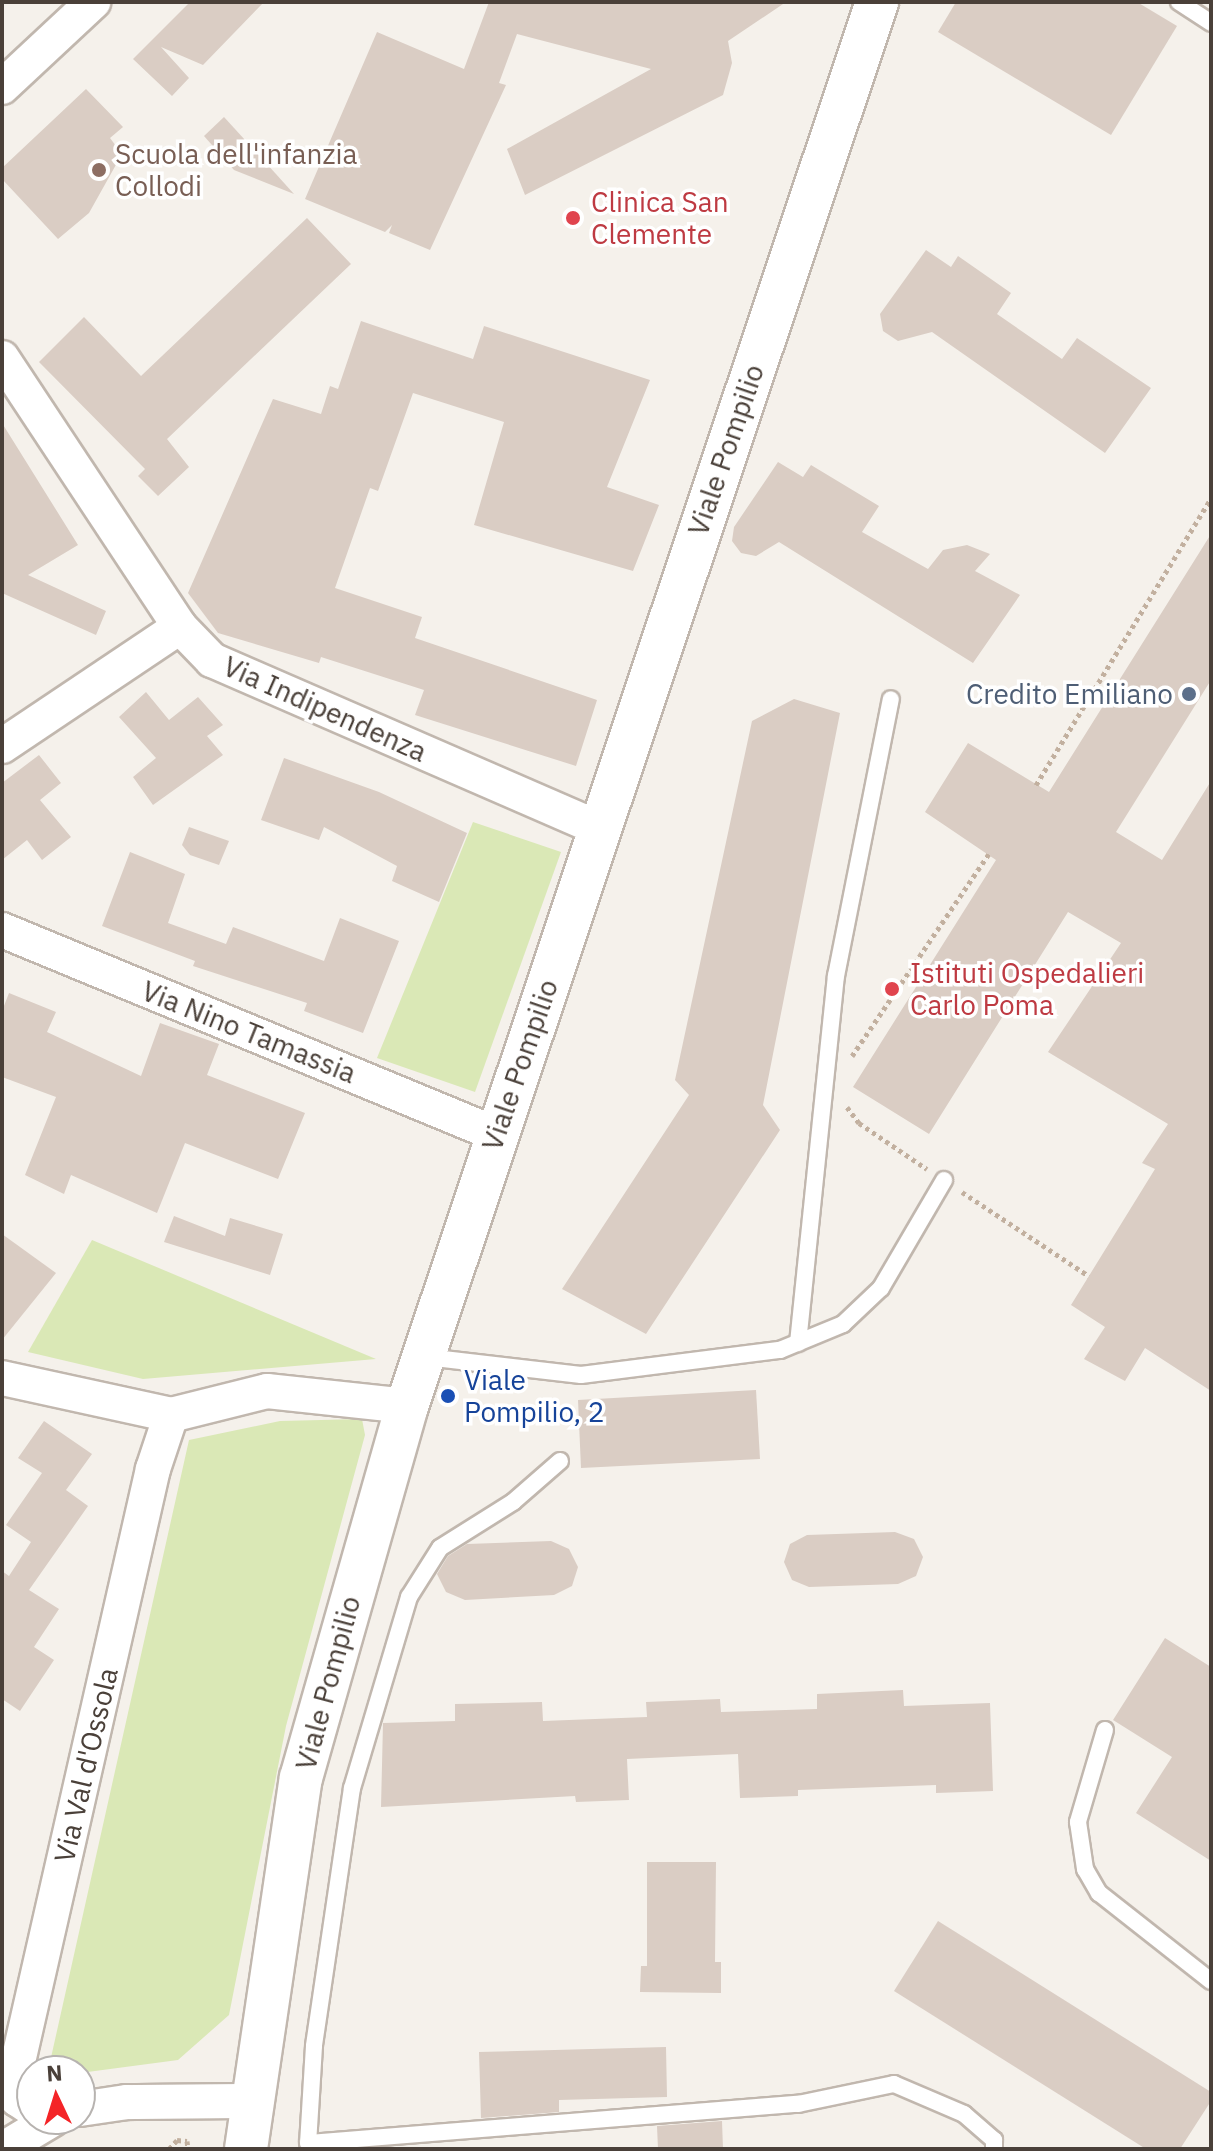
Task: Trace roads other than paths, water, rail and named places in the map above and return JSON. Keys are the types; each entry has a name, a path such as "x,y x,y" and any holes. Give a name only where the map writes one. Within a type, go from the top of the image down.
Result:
{"street":[{"path":"2,87 93,2"},
{"name":"Viale Pompilio","path":"246,2149 301,1778 407,1406 877,2"},
{"name":"Via Indipendenza","path":"2,358 176,630 212,660 597,834"},
{"path":"2,746 176,630"},
{"name":"Via Nino Tamassia","path":"2,930 496,1134"},
{"path":"2,1378 171,1415 267,1391 407,1406"},
{"name":"Via Val d'Ossola","path":"20,2055 153,1469 171,1415"},
{"name":"Via Val d'Ossola","path":"16,2071 13,2084 16,2095"},
{"path":"96,2107 127,2102 252,2101"},
{"path":"3,2149 26,2135"}],"lane":[{"path":"2,70 74,2"},
{"path":"1179,2 1211,23"},
{"name":"Via Indipendenza","path":"2,376 176,630"},
{"path":"798,1343 836,976 891,699"},
{"path":"423,1357 581,1375 780,1350 843,1324 881,1288 944,1180"},
{"path":"560,1461 513,1502 440,1548 409,1597 352,1788 314,2046 308,2143 798,2104 894,2084 964,2114 994,2140 994,2149"},
{"path":"1105,1730 1078,1822 1085,1869 1099,1893 1211,1981"}],"place":[{"name":"Scuola dell'infanzia Collodi","path":"99,170"},
{"name":"Clinica San Clemente","path":"573,218"},
{"name":"Credito Emiliano","path":"1189,694"},
{"name":"Istituti Ospedalieri Carlo Poma","path":"892,989"},
{"name":"Viale Pompilio, 2","path":"448,1396"}]}
